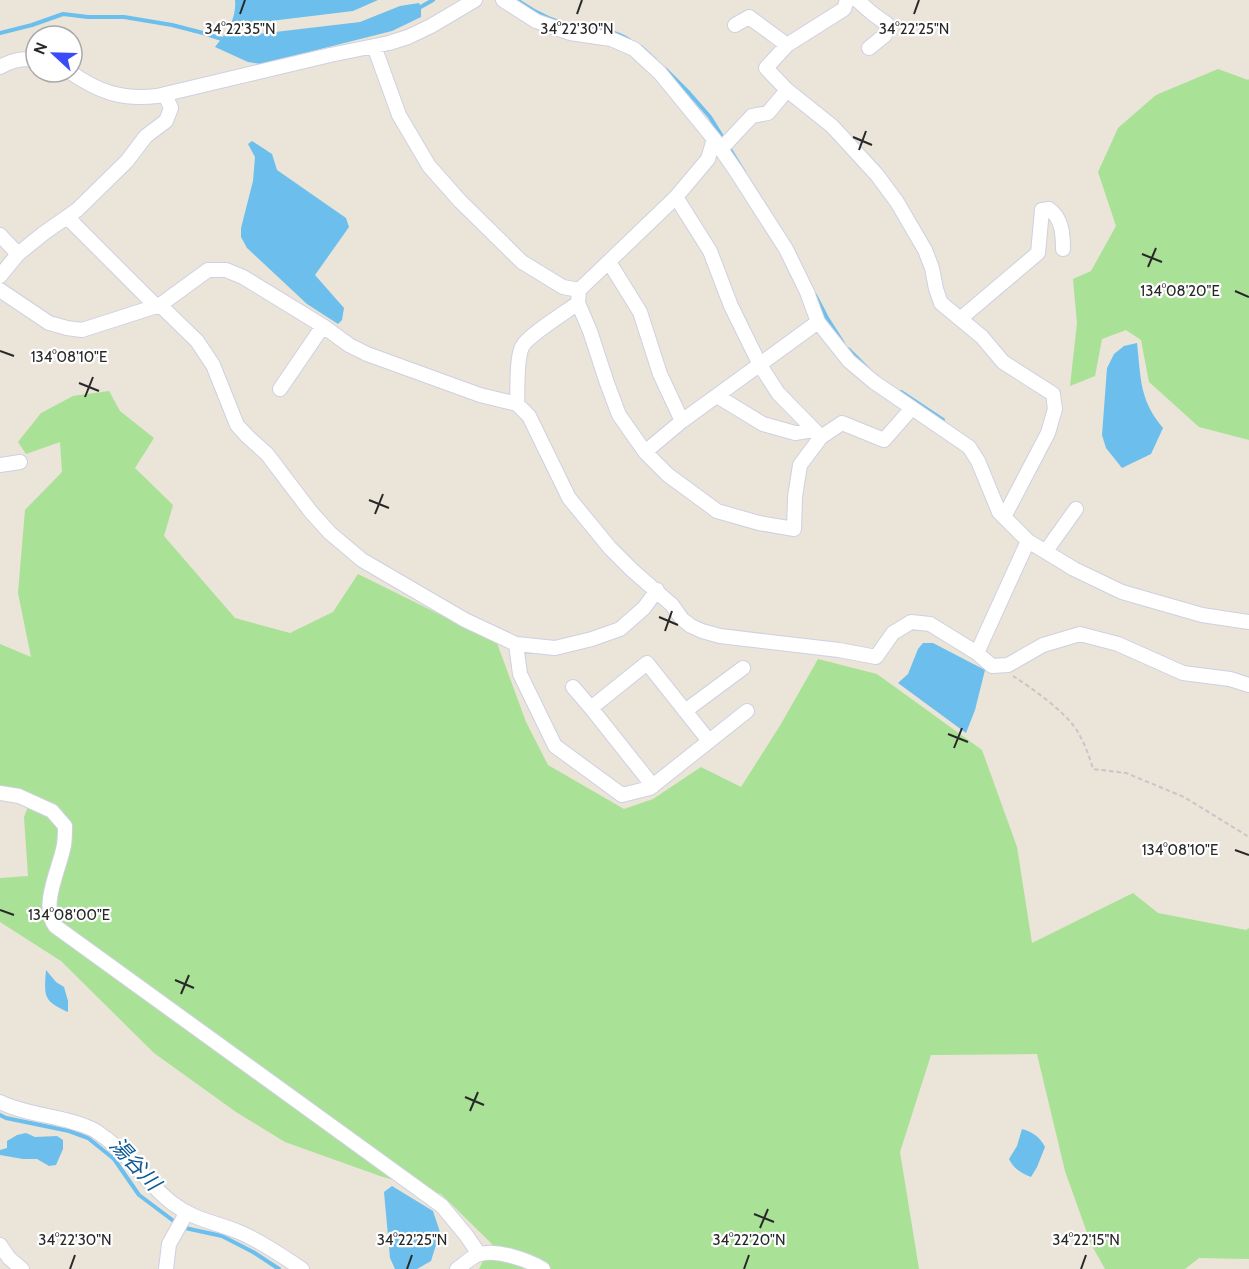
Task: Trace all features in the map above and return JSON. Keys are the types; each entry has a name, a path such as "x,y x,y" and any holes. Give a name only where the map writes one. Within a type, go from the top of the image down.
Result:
{"street":[{"path":"84,80 111,94 141,98 165,94 408,37 475,0"},
{"path":"503,0 536,21 570,33 611,39 633,49 660,73 717,144 786,249 807,292 818,322 849,361 874,382 969,447 978,461 999,512 1028,541 1074,569 1122,592 1202,615 1249,622"},
{"path":"848,0 844,9 787,45 766,68 787,90 832,126 877,175 897,202 925,250 941,303 982,337 1003,362 1053,394 1055,409 1048,433 1004,517"},
{"path":"858,0 887,24 885,35 868,48"},
{"path":"735,25 749,17 787,45"},
{"path":"374,46 399,115 429,166 460,201 522,262 578,296 620,415 645,452 668,475 717,511 759,523 794,529 795,497 800,465 818,433"},
{"path":"0,66 12,60 24,58"},
{"path":"517,404 518,362 522,346 578,296 609,262 676,198 708,159 717,144 752,116 768,113 787,90"},
{"path":"0,276 18,254 77,210 127,161 146,136 166,121 171,108 165,94"},
{"path":"676,198 710,251 731,306 759,365 778,393 818,433"},
{"path":"960,319 1038,253 1042,210 1049,209 1056,214 1063,233 1063,249"},
{"path":"67,217 197,340 213,365 237,425 267,454 330,533 362,560 465,620 516,644 555,648 620,629 644,608 657,590"},
{"path":"0,235 18,254"},
{"path":"609,262 640,312 660,374 682,421"},
{"path":"0,290 49,323 82,330 158,305 208,270 226,270 243,277 323,326 349,345 367,354 480,395 517,404 528,416 569,498 610,548 657,590 682,619 702,631 720,636 838,650 876,657 893,633 911,622 930,624 977,653 992,666 1008,665 1043,645 1080,634 1118,644 1183,674 1230,679 1249,685"},
{"path":"645,452 682,421 818,322"},
{"path":"280,389 323,326"},
{"path":"717,396 763,424 795,433 818,433 842,423 884,440 912,408"},
{"path":"0,465 20,462"},
{"path":"1046,551 1077,509"},
{"path":"977,653 1028,541"},
{"path":"516,644 520,674 555,747 622,795 653,786 747,711"},
{"path":"591,708 647,663 709,741"},
{"path":"685,711 742,668"},
{"path":"573,687 653,786"},
{"path":"0,793 19,796 52,811 65,826 64,843 49,905 51,921 55,926 442,1206 479,1254"},
{"path":"0,1102 93,1129 119,1149 173,1204 199,1219 239,1232 302,1269"},
{"path":"166,1269 169,1244 188,1212"},
{"path":"0,1245 9,1258 22,1269"},
{"path":"457,1269 479,1254 506,1254 543,1269"}],"path":[{"path":"995,666 1036,692 1075,727 1088,752 1093,769 1126,773 1184,797 1249,837"}],"green space":[{"path":"1218,69 1249,79 1249,440 1199,427 1149,382 1141,340 1126,330 1102,339 1095,376 1070,386 1077,323 1073,279 1091,271 1116,226 1098,172 1118,128 1156,95"},
{"path":"109,391 120,411 154,438 135,468 173,505 164,536 235,618 290,633 333,612 358,574 497,643 526,722 548,765 624,809 653,799 701,767 741,787 781,724 818,659 877,674 982,750 1017,847 1032,943 1133,893 1158,913 1246,930 1249,928 1249,1259 1199,1258 1185,1269 1105,1269 1091,1244 1065,1171 1037,1054 931,1055 900,1152 919,1269 479,1269 492,1244 441,1194 380,1176 285,1142 236,1112 154,1053 61,961 0,922 0,878 28,876 24,817 32,796 0,785 0,644 31,657 18,593 25,510 62,472 60,442 26,454 18,442 41,413 73,396"}],"water":[{"path":"235,0 378,0 353,11 253,23 243,20 239,31 246,34 360,22 400,6 419,3 421,17 392,31 261,64 248,62 215,47 232,20"},
{"path":"252,141 272,154 277,170 346,218 349,227 315,275 344,308 342,320 338,324 307,304 247,248 241,237 241,228 253,181 255,157 248,144"},
{"path":"1137,343 1145,398 1163,428 1151,454 1122,468 1106,448 1102,435 1107,368 1114,354 1124,346"},
{"path":"923,643 933,643 985,670 975,710 966,733 898,683 908,674 918,649"},
{"path":"46,970 56,982 64,987 68,1012 47,997 45,992"},
{"path":"1022,1129 1036,1135 1045,1147 1031,1177 1018,1170 1009,1159 1017,1146"},
{"path":"26,1133 35,1137 57,1136 63,1140 63,1149 56,1165 49,1166 37,1159 0,1155 0,1150 7,1148 7,1141"},
{"path":"392,1186 433,1211 440,1232 431,1261 417,1269 395,1269 390,1258 384,1192"}],"waterway":[{"path":"417,9 433,0"},
{"path":"517,0 559,22 609,32 629,40"},
{"path":"0,33 63,14 124,17 172,25 225,40"},
{"path":"641,47 655,60"},
{"path":"665,69 710,117 744,172"},
{"path":"815,295 843,343"},
{"path":"848,349 868,369"},
{"path":"901,392 943,420"},
{"name":"湯谷川","path":"0,1115 69,1131 88,1138 114,1159 139,1195 175,1222"},
{"name":"湯谷川","path":"185,1228 222,1236 279,1269"}]}
